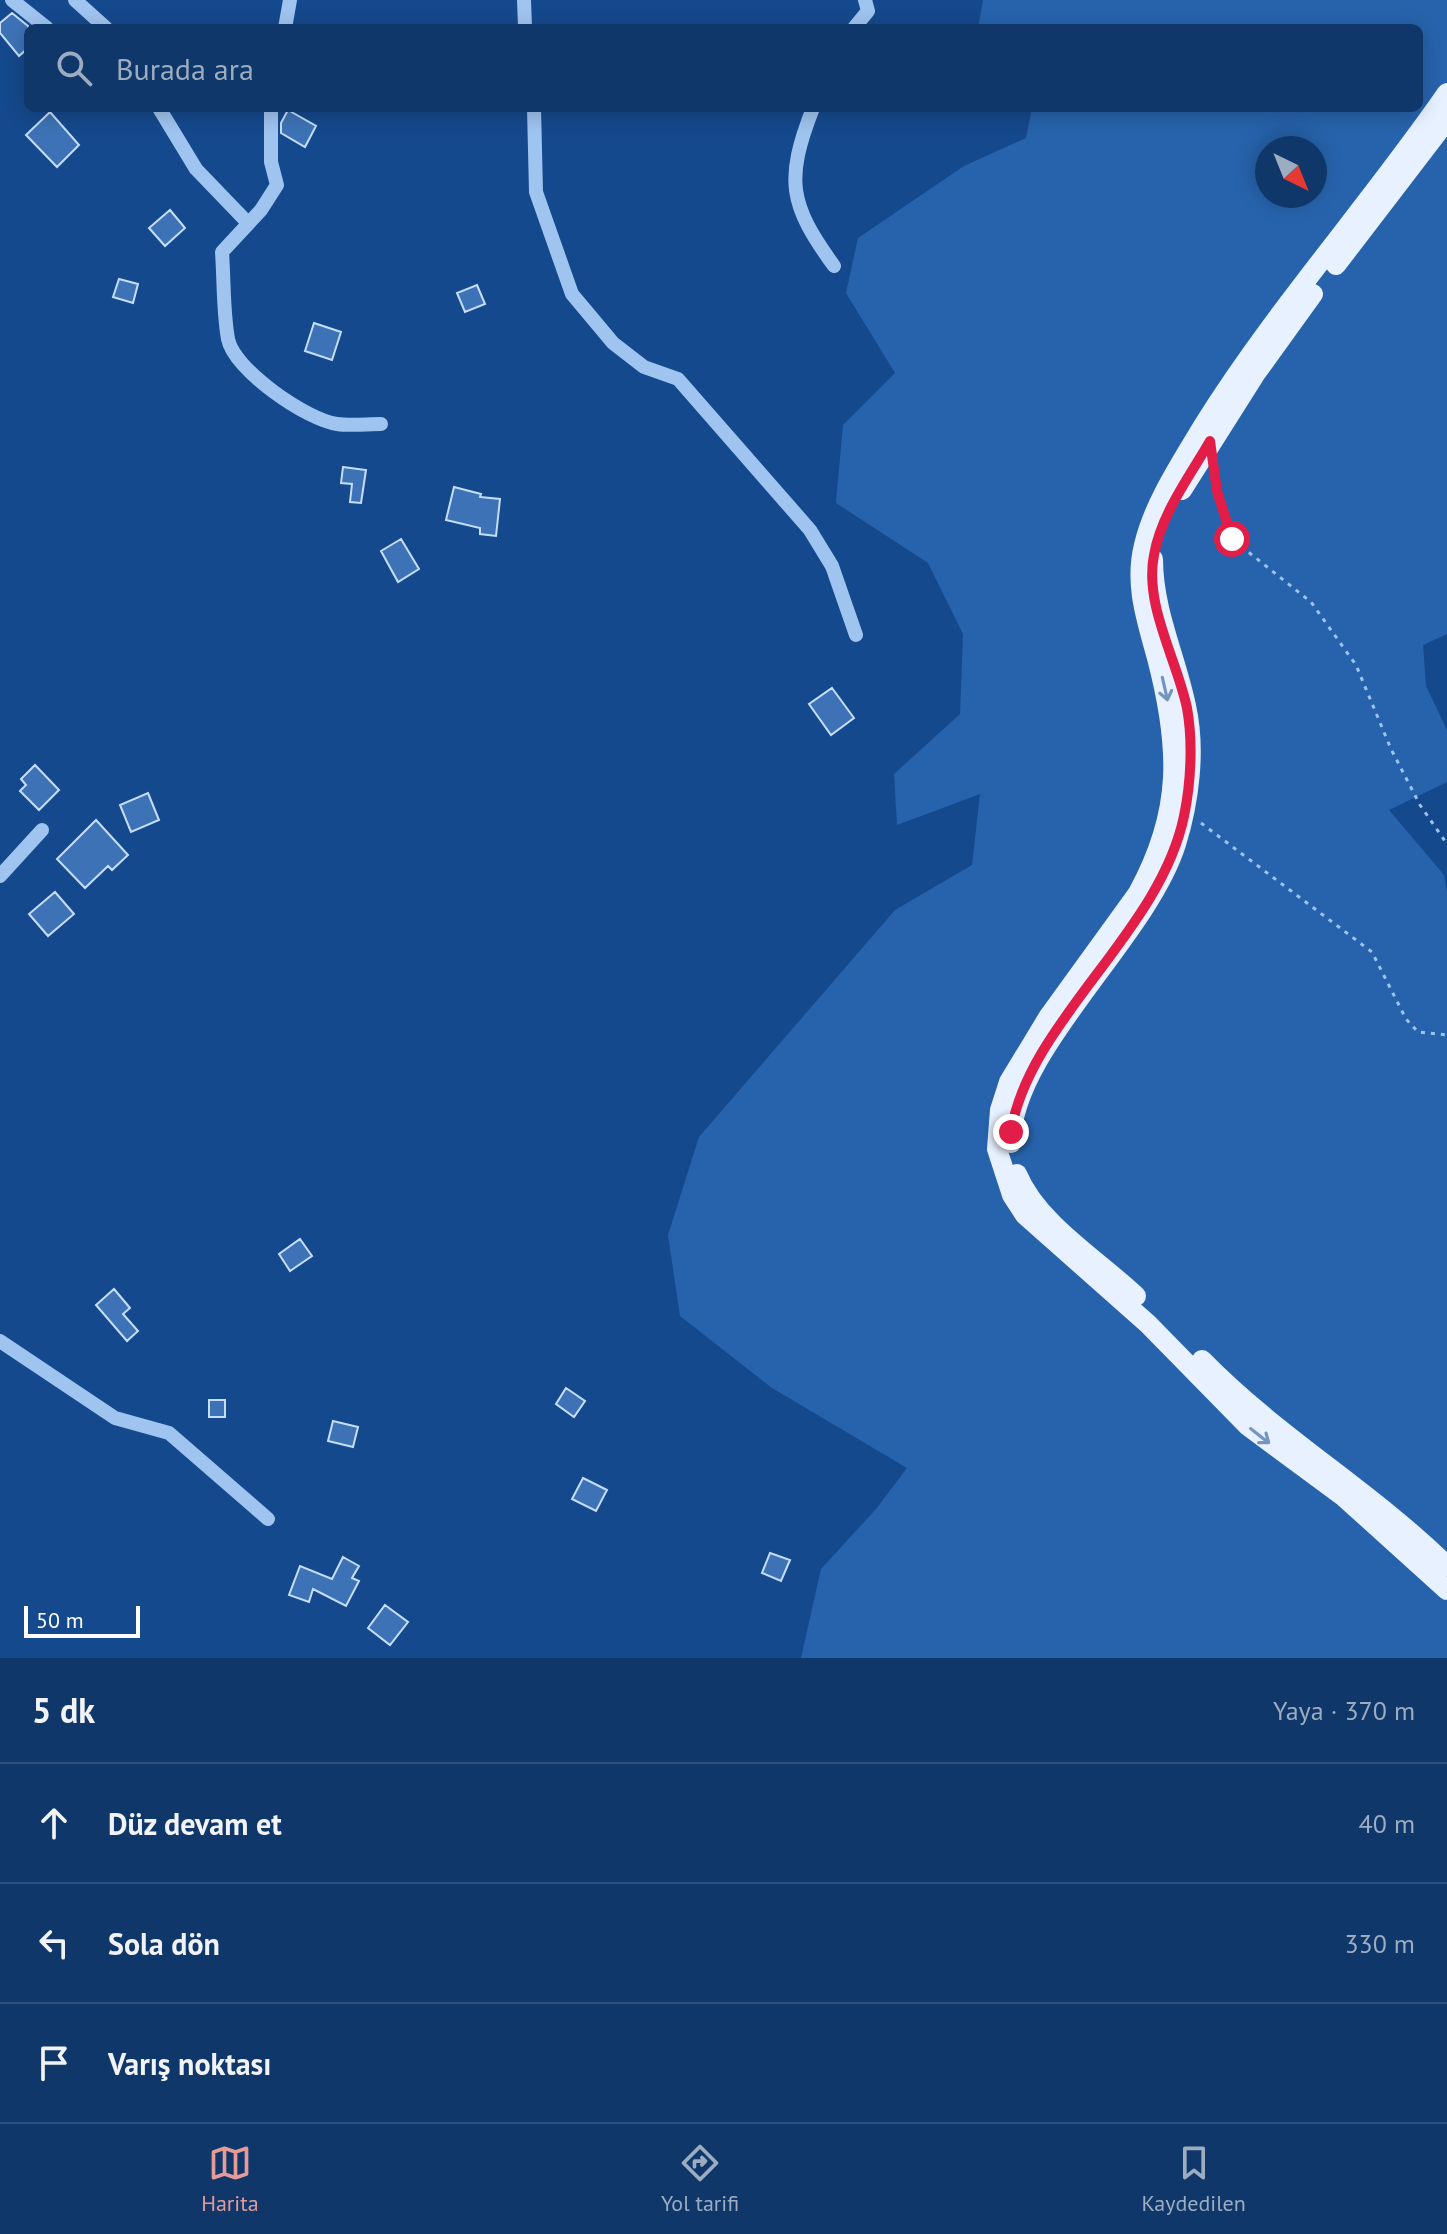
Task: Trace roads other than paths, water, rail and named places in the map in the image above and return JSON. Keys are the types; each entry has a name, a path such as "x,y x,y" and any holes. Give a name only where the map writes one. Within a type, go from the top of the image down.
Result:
{"main road":[{"path":"1447,93 1227,387 1165,493 1151,524 1144,547 1141,599 1172,720 1176,769 1170,813 1151,868 1138,893 1023,1056 1009,1082 997,1130 1002,1173 1025,1215 1148,1324 1248,1426 1344,1497 1447,1590"},
{"path":"1447,120 1378,214 1312,296 1210,441 1161,531 1153,556 1159,609 1187,710 1190,762 1185,811 1175,848 1130,930 1031,1073 1013,1119 1011,1152 1023,1188 1048,1216 1244,1400 1377,1503 1447,1566"}],"street":[{"path":"12,0 42,24"},
{"path":"75,0 102,24"},
{"path":"286,24 290,0"},
{"path":"524,0 525,24"},
{"path":"857,24 868,11 865,0"},
{"path":"161,112 196,169 248,223"},
{"path":"271,112 271,162 277,185 222,252 228,342 241,363 273,391 311,414 335,424 381,424"},
{"path":"534,112 536,192 545,228 572,294 613,343 644,367 678,379 810,530 832,566 856,635"},
{"path":"811,112 798,146 793,191 814,239 834,266"},
{"path":"0,876 42,830"},
{"path":"0,1341 115,1418 169,1433 268,1519"}]}
